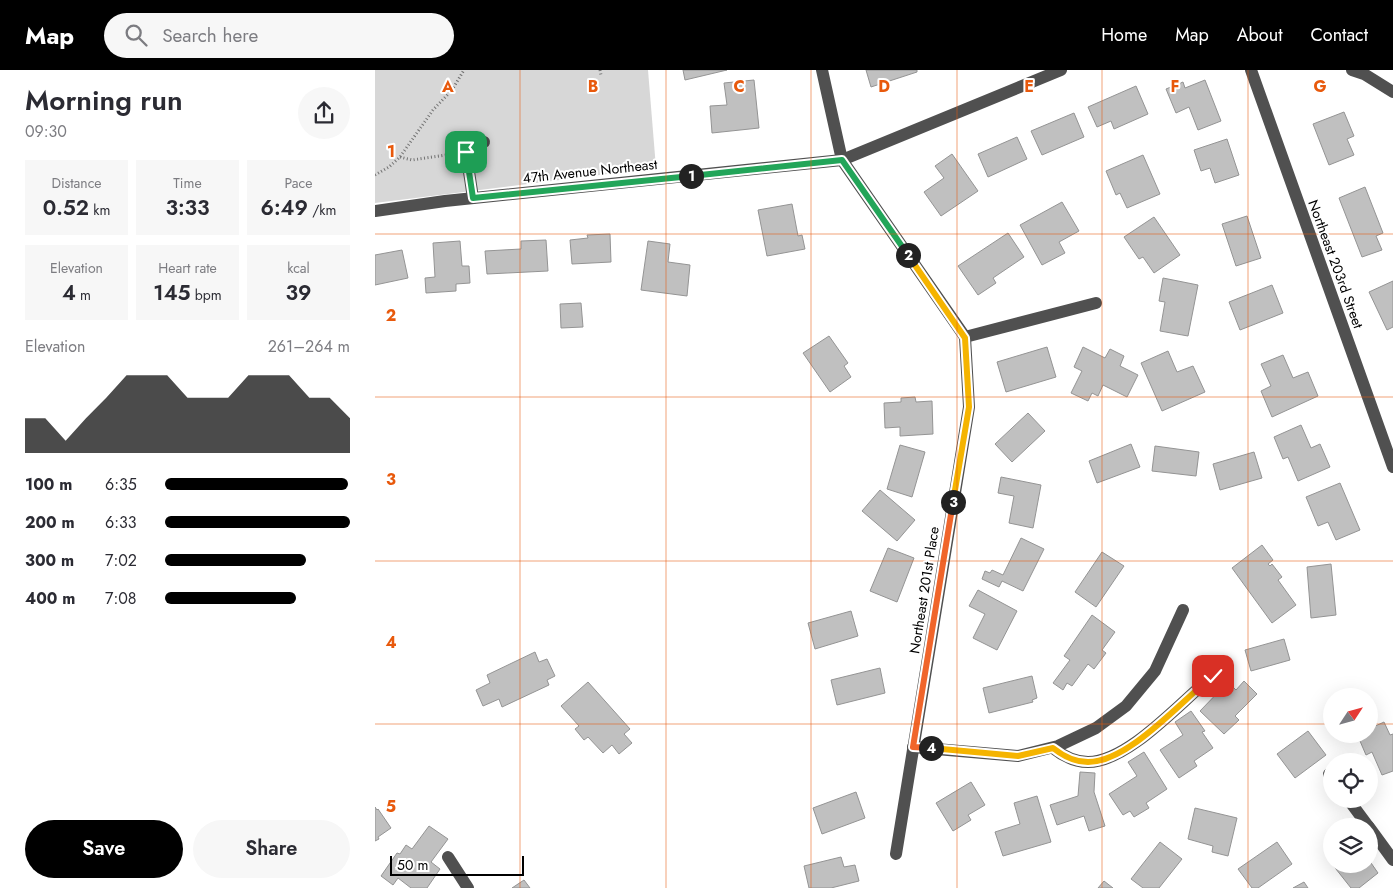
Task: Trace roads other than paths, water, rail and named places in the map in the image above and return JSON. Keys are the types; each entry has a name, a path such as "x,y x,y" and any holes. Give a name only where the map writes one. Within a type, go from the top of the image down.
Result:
{"street":[{"path":"822,70 842,160 965,338 1096,303"},
{"name":"47th Avenue Northeast","path":"375,211 445,200 842,160 1061,70"},
{"name":"Northeast 203rd Street","path":"1251,70 1393,467"},
{"path":"1352,70 1364,74 1393,92"},
{"path":"473,198 466,152 483,142"},
{"name":"Northeast 201st Place","path":"896,854 969,407 965,338"},
{"path":"913,747 1018,756 1053,748 1097,728 1127,706 1155,671 1183,610"},
{"path":"1053,748 1066,758 1087,762 1116,755 1145,736 1213,676 1226,669"},
{"path":"1378,840 1393,860"},
{"path":"448,856 468,888"}]}
